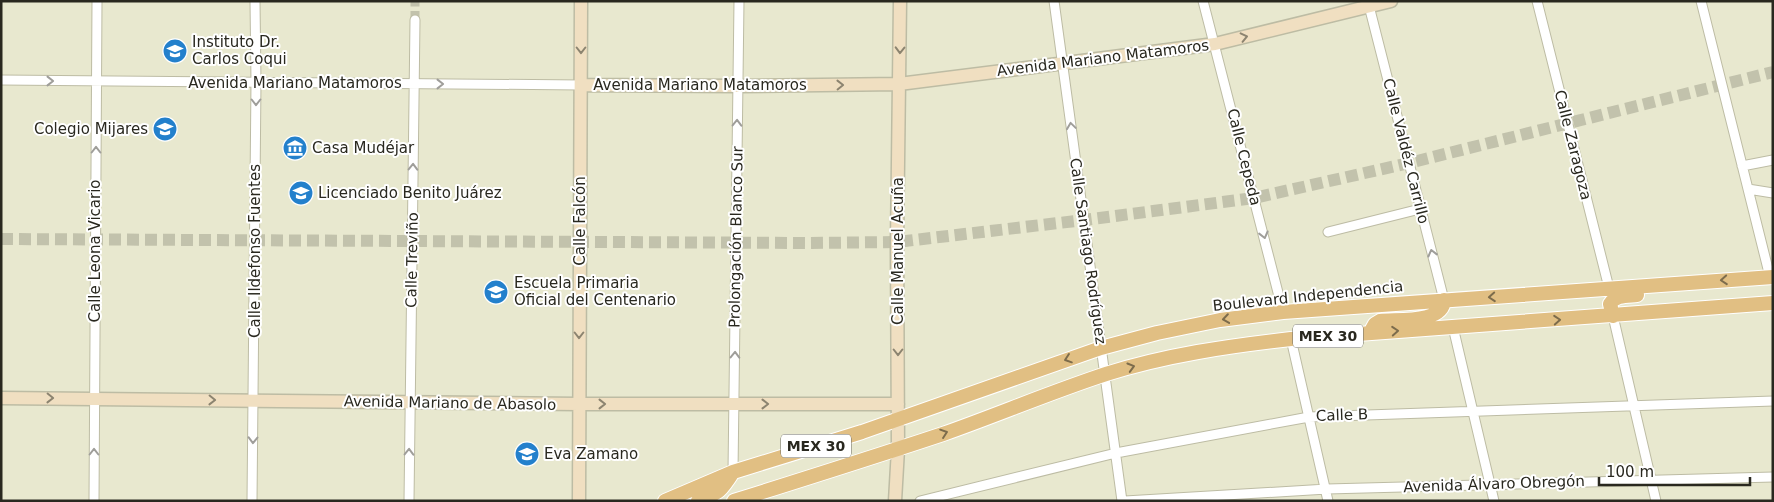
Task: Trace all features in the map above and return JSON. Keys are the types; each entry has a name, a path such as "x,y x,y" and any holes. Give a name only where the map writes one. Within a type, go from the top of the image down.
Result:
{"main road":[{"name":"Boulevard Independencia","path":"665,501 734,472 862,432 1101,348 1157,333 1220,320 1283,312 1772,277"},
{"path":"1612,316 1610,304 1616,298 1662,292 1674,284"},
{"path":"1370,333 1375,324 1380,321 1431,317 1440,311 1444,300"},
{"name":"MEX 30","path":"735,501 898,449 1106,374 1148,362 1187,354 1291,339 1773,303"},
{"path":"698,501 723,489 734,472"}],"street":[{"name":"Calle Leona Vicario","path":"94,501 97,1"},
{"name":"Calle Ildefonso Fuentes","path":"252,501 255,1"},
{"name":"Calle Falcón","path":"578,501 581,1"},
{"name":"Prolongación Blanco Sur","path":"734,472 739,1"},
{"name":"Calle Manuel Acuña","path":"895,501 898,449 900,1"},
{"name":"Calle Santiago Rodríguez","path":"1054,1 1101,348 1124,501"},
{"name":"Calle Cepeda","path":"1203,1 1283,312"},
{"name":"Avenida Mariano Matamoros","path":"1,80 738,86 899,84 1215,44 1369,4 1391,1"},
{"name":"Calle Zaragoza","path":"1536,1 1609,288"},
{"path":"1701,1 1772,277"},
{"name":"Calle Valdéz Carrillo","path":"1369,4 1444,300"},
{"name":"Calle Treviño","path":"409,501 415,20"},
{"path":"1742,166 1773,160"},
{"path":"1748,189 1773,193"},
{"path":"1328,232 1420,209"},
{"path":"1612,316 1656,501"},
{"path":"1453,327 1494,501"},
{"path":"1291,339 1328,501"},
{"name":"Avenida Mariano de Abasolo","path":"1,398 579,404 898,404"},
{"name":"Calle B","path":"920,501 1116,453 1309,416 1773,401"},
{"name":"Avenida Álvaro Obregón","path":"1124,501 1327,490 1773,477"}],"tunnel":[{"path":"415,1 415,20"},
{"path":"1,239 897,242 1254,198 1409,163 1773,72"}],"place":[{"name":"Instituto Dr. Carlos Coqui","path":"175,51"},
{"name":"Colegio Mijares","path":"165,129"},
{"name":"Casa Mudéjar","path":"295,148"},
{"name":"Licenciado Benito Juárez","path":"301,193"},
{"name":"Escuela Primaria Oficial del Centenario","path":"496,292"},
{"name":"Eva Zamano","path":"527,454"}]}
